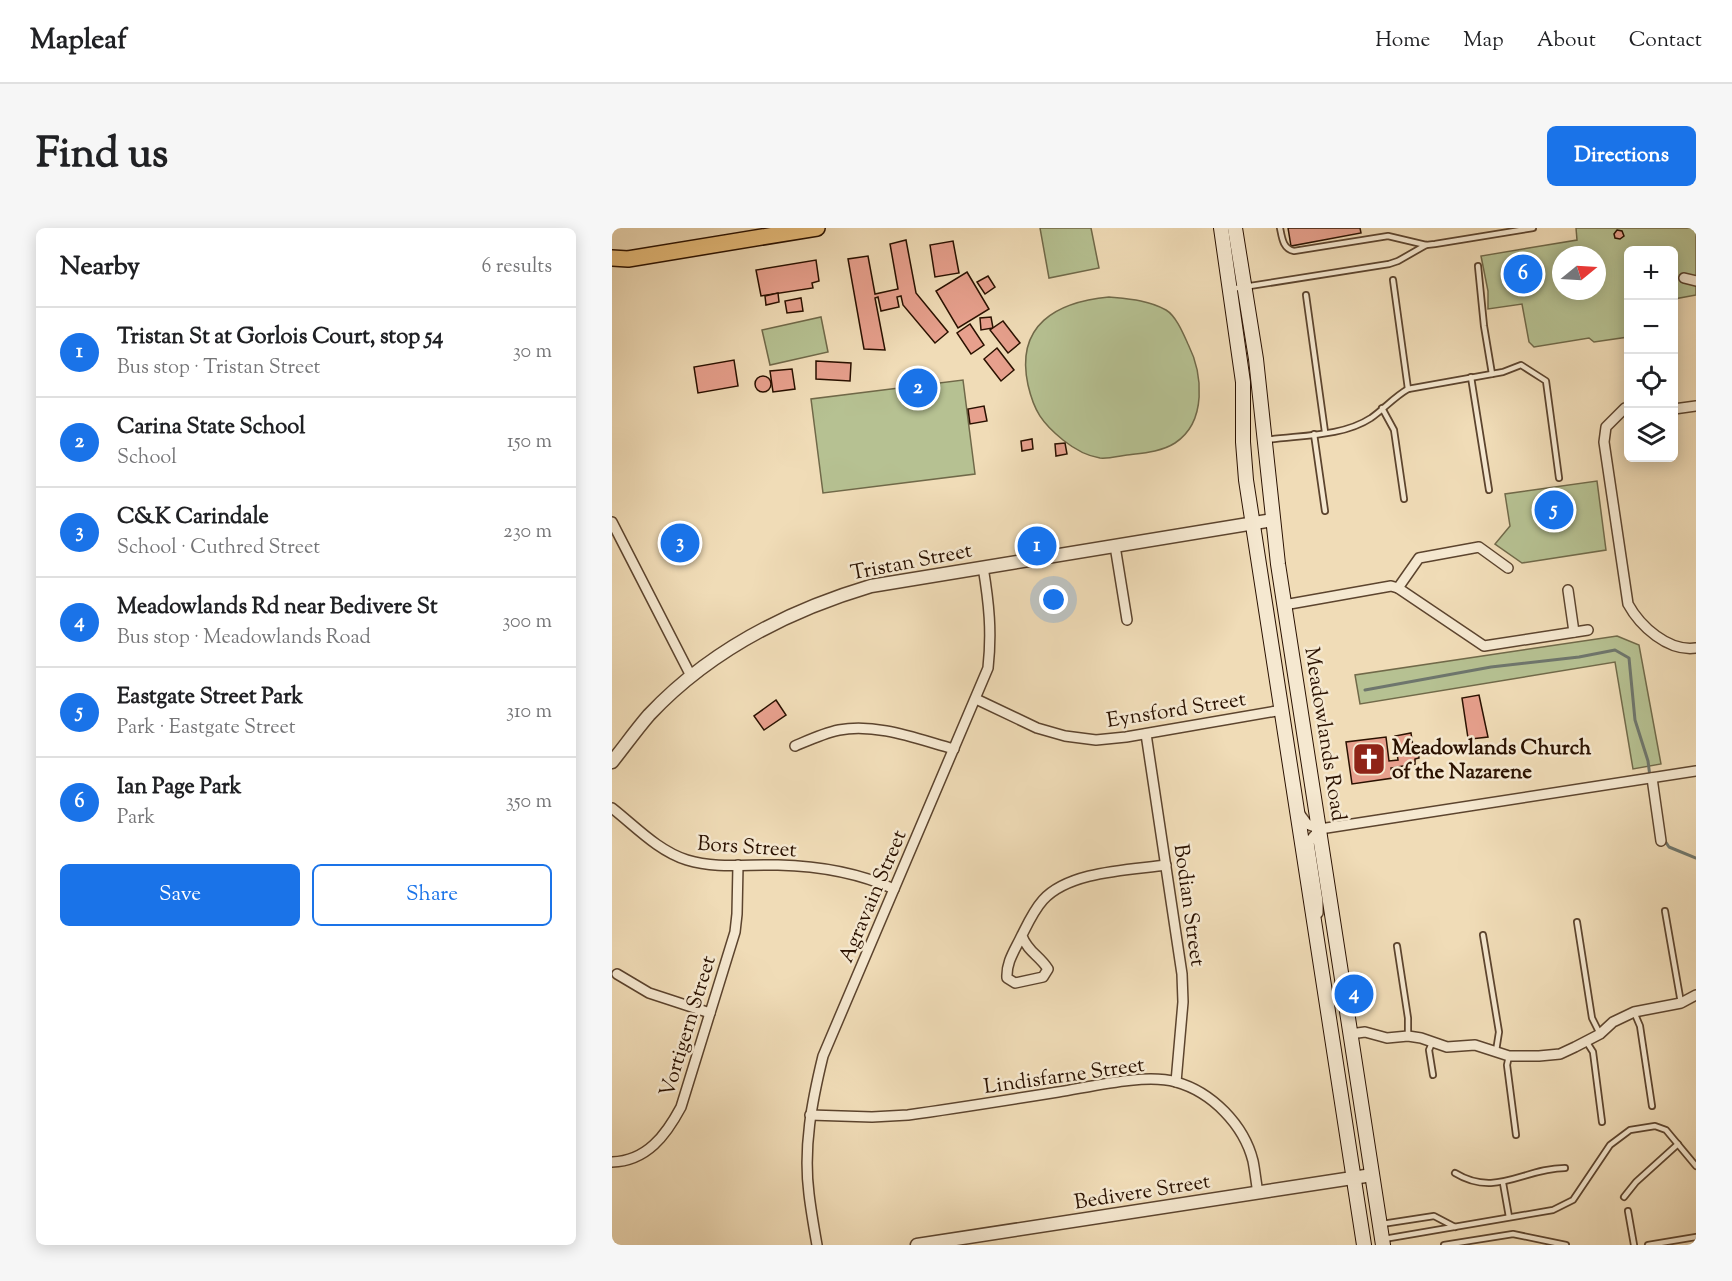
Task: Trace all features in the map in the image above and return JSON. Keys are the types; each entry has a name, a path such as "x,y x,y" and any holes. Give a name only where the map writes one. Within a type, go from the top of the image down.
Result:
{"main road":[{"path":"612,267 628,260 817,228"},
{"name":"Meadowlands Road","path":"1221,228 1243,382 1244,457 1365,1245"},
{"name":"Meadowlands Road","path":"1235,228 1256,359 1272,520 1284,604 1382,1242"},
{"path":"612,258 628,260"}],"street":[{"path":"1684,278 1696,281"},
{"path":"1678,408 1696,406"},
{"path":"1624,411 1606,427 1604,442 1628,604 1635,616 1668,644 1689,649 1696,648"},
{"name":"Tristan Street","path":"612,761 648,717 691,676 744,639 779,620 828,599 872,586 1272,520"},
{"path":"613,525 691,676"},
{"path":"1115,546 1127,620"},
{"path":"1398,588 1419,558 1479,547 1508,568"},
{"name":"Agravain Street","path":"817,1245 807,1169 810,1115 823,1056 988,668 991,612 983,567"},
{"path":"1284,604 1391,586 1398,588 1484,646 1588,630"},
{"path":"1568,590 1574,632"},
{"name":"Eynsford Street","path":"975,699 1037,728 1065,736 1096,740 1146,734 1282,710"},
{"path":"795,746 839,730 862,728 883,730 954,749"},
{"name":"Bodian Street","path":"1146,734 1183,984 1176,1082"},
{"path":"1298,812 1307,824 1320,829 1696,771"},
{"path":"1656,777 1661,841"},
{"name":"Bors Street","path":"612,808 665,850 696,862 712,865 781,865 837,872 868,877 894,889"},
{"path":"1317,936 1318,901 1309,842 1320,829"},
{"name":"Vortigern Street","path":"612,1162 636,1156 654,1146 669,1131 681,1107 735,932 738,865"},
{"path":"1022,936 1026,948 1043,961 1048,969 1043,977 1015,983 1007,978 1006,967 1033,912 1045,898 1063,886 1084,877 1166,865"},
{"path":"617,974 649,993 710,1013"},
{"path":"1350,1034 1365,1032 1387,1038 1408,1036 1447,1047 1475,1045 1509,1056 1560,1054 1600,1034 1613,1022 1634,1012 1682,1003 1696,995"},
{"name":"Lindisfarne Street","path":"810,1115 872,1117 908,1115 1131,1081 1176,1082 1199,1092 1217,1105 1234,1122 1247,1143 1253,1161 1258,1193"},
{"name":"Bedivere Street","path":"917,1245 991,1239 1258,1193 1372,1176"}],"lane":[{"path":"1280,228 1284,243 1294,251 1388,236 1426,244 1533,228"},
{"path":"1229,290 1389,264 1426,244"},
{"path":"1478,266 1492,374"},
{"path":"1393,280 1408,389"},
{"path":"1306,295 1325,432"},
{"path":"1263,440 1314,434 1354,426 1370,418 1408,389 1503,372 1521,365 1546,381 1560,478"},
{"path":"1472,377 1489,490"},
{"path":"1382,408 1394,430 1404,499"},
{"path":"1314,434 1325,511"},
{"path":"1665,912 1682,1003"},
{"path":"1577,922 1592,1018 1600,1034"},
{"path":"1483,935 1499,1032 1496,1051"},
{"path":"1396,946 1408,1018 1408,1036"},
{"path":"1634,1012 1640,1026 1652,1106"},
{"path":"1586,1041 1593,1052 1602,1122"},
{"path":"1432,1042 1429,1050 1433,1075"},
{"path":"1509,1056 1507,1065 1516,1135"},
{"path":"1382,1242 1553,1210 1573,1200 1610,1144 1630,1130 1654,1126 1666,1130 1696,1166"},
{"path":"1624,1197 1636,1182 1678,1144"},
{"path":"1455,1173 1469,1182 1503,1183 1549,1168 1565,1168"},
{"path":"1503,1183 1509,1217"},
{"path":"1628,1211 1634,1245"},
{"path":"1380,1225 1434,1216 1455,1227"},
{"path":"1444,1245 1513,1234 1566,1245"},
{"path":"1528,1245 1529,1238"},
{"path":"1648,1245 1693,1238 1691,1245"}],"green space":[{"path":"1040,228 1091,228 1099,268 1049,278"},
{"path":"1576,228 1696,228 1696,295 1678,298 1678,246 1624,246 1624,338 1594,342 1589,338 1534,347 1529,342 1522,304 1488,309 1488,291 1481,256 1577,240"},
{"path":"1109,297 1152,304 1173,316 1193,356 1197,369 1199,397 1193,423 1175,443 1152,452 1103,458 1076,449 1044,422 1030,394 1026,364 1028,347 1034,332 1044,320 1072,304"},
{"path":"821,317 828,352 770,365 762,330"},
{"path":"963,380 975,474 823,493 811,399"},
{"path":"1597,481 1606,550 1522,563 1495,544 1510,526 1505,494"},
{"path":"1617,636 1639,645 1661,764 1633,769 1615,662 1360,704 1355,675"}],"building":[{"path":"1288,228 1360,228 1361,233 1291,246"},
{"path":"1617,230 1622,231 1624,236 1620,239 1615,238 1614,234"},
{"path":"906,240 916,293 948,332 935,343 903,305 901,296 897,297 899,307 881,311 878,297 875,298 885,350 864,349 848,259 868,256 875,294 898,289 890,244"},
{"path":"953,241 959,273 935,277 930,245"},
{"path":"816,260 819,281 812,283 813,288 761,296 756,270"},
{"path":"967,272 989,309 958,328 936,291"},
{"path":"988,276 995,287 985,294 977,282"},
{"path":"778,293 779,302 766,305 765,296"},
{"path":"801,298 803,311 787,313 785,301"},
{"path":"991,317 993,328 981,330 980,318"},
{"path":"1003,321 1020,343 1008,353 990,330"},
{"path":"970,324 984,345 971,354 957,333"},
{"path":"997,348 1014,370 1001,381 984,359"},
{"path":"734,360 738,386 698,393 694,367"},
{"path":"816,361 851,363 850,381 816,379"},
{"path":"792,369 795,389 773,392 770,371"},
{"path":"763,376 769,378 771,384 769,390 763,392 757,390 755,384 757,378"},
{"path":"984,406 987,421 970,424 968,409"},
{"path":"1032,439 1033,449 1022,451 1021,441"},
{"path":"1065,443 1067,454 1056,456 1055,444"},
{"path":"1479,695 1488,737 1471,739 1468,738 1462,698"},
{"path":"776,700 786,715 764,730 754,716"},
{"name":"Meadowlands Church of the Nazarene","path":"1411,733 1413,746 1417,746 1419,758 1415,759 1415,764 1391,768 1393,778 1352,784 1346,742 1386,737 1389,761 1398,760 1395,736"}],"waterway":[{"path":"1365,690 1491,667 1579,657 1615,650 1629,658 1635,720 1648,761 1650,777"},
{"path":"1665,841 1669,847 1696,858"}],"place":[{"name":"Ian Page Park","path":"1523,274"},
{"name":"Carina State School","path":"918,388"},
{"name":"Eastgate Street Park","path":"1554,510"},
{"name":"C&K Carindale","path":"680,543"},
{"name":"Tristan St at Gorlois Court, stop 54","path":"1037,546"},
{"name":"Meadowlands Church of the Nazarene","path":"1369,759"},
{"name":"Meadowlands Rd near Bedivere St","path":"1354,994"}]}
